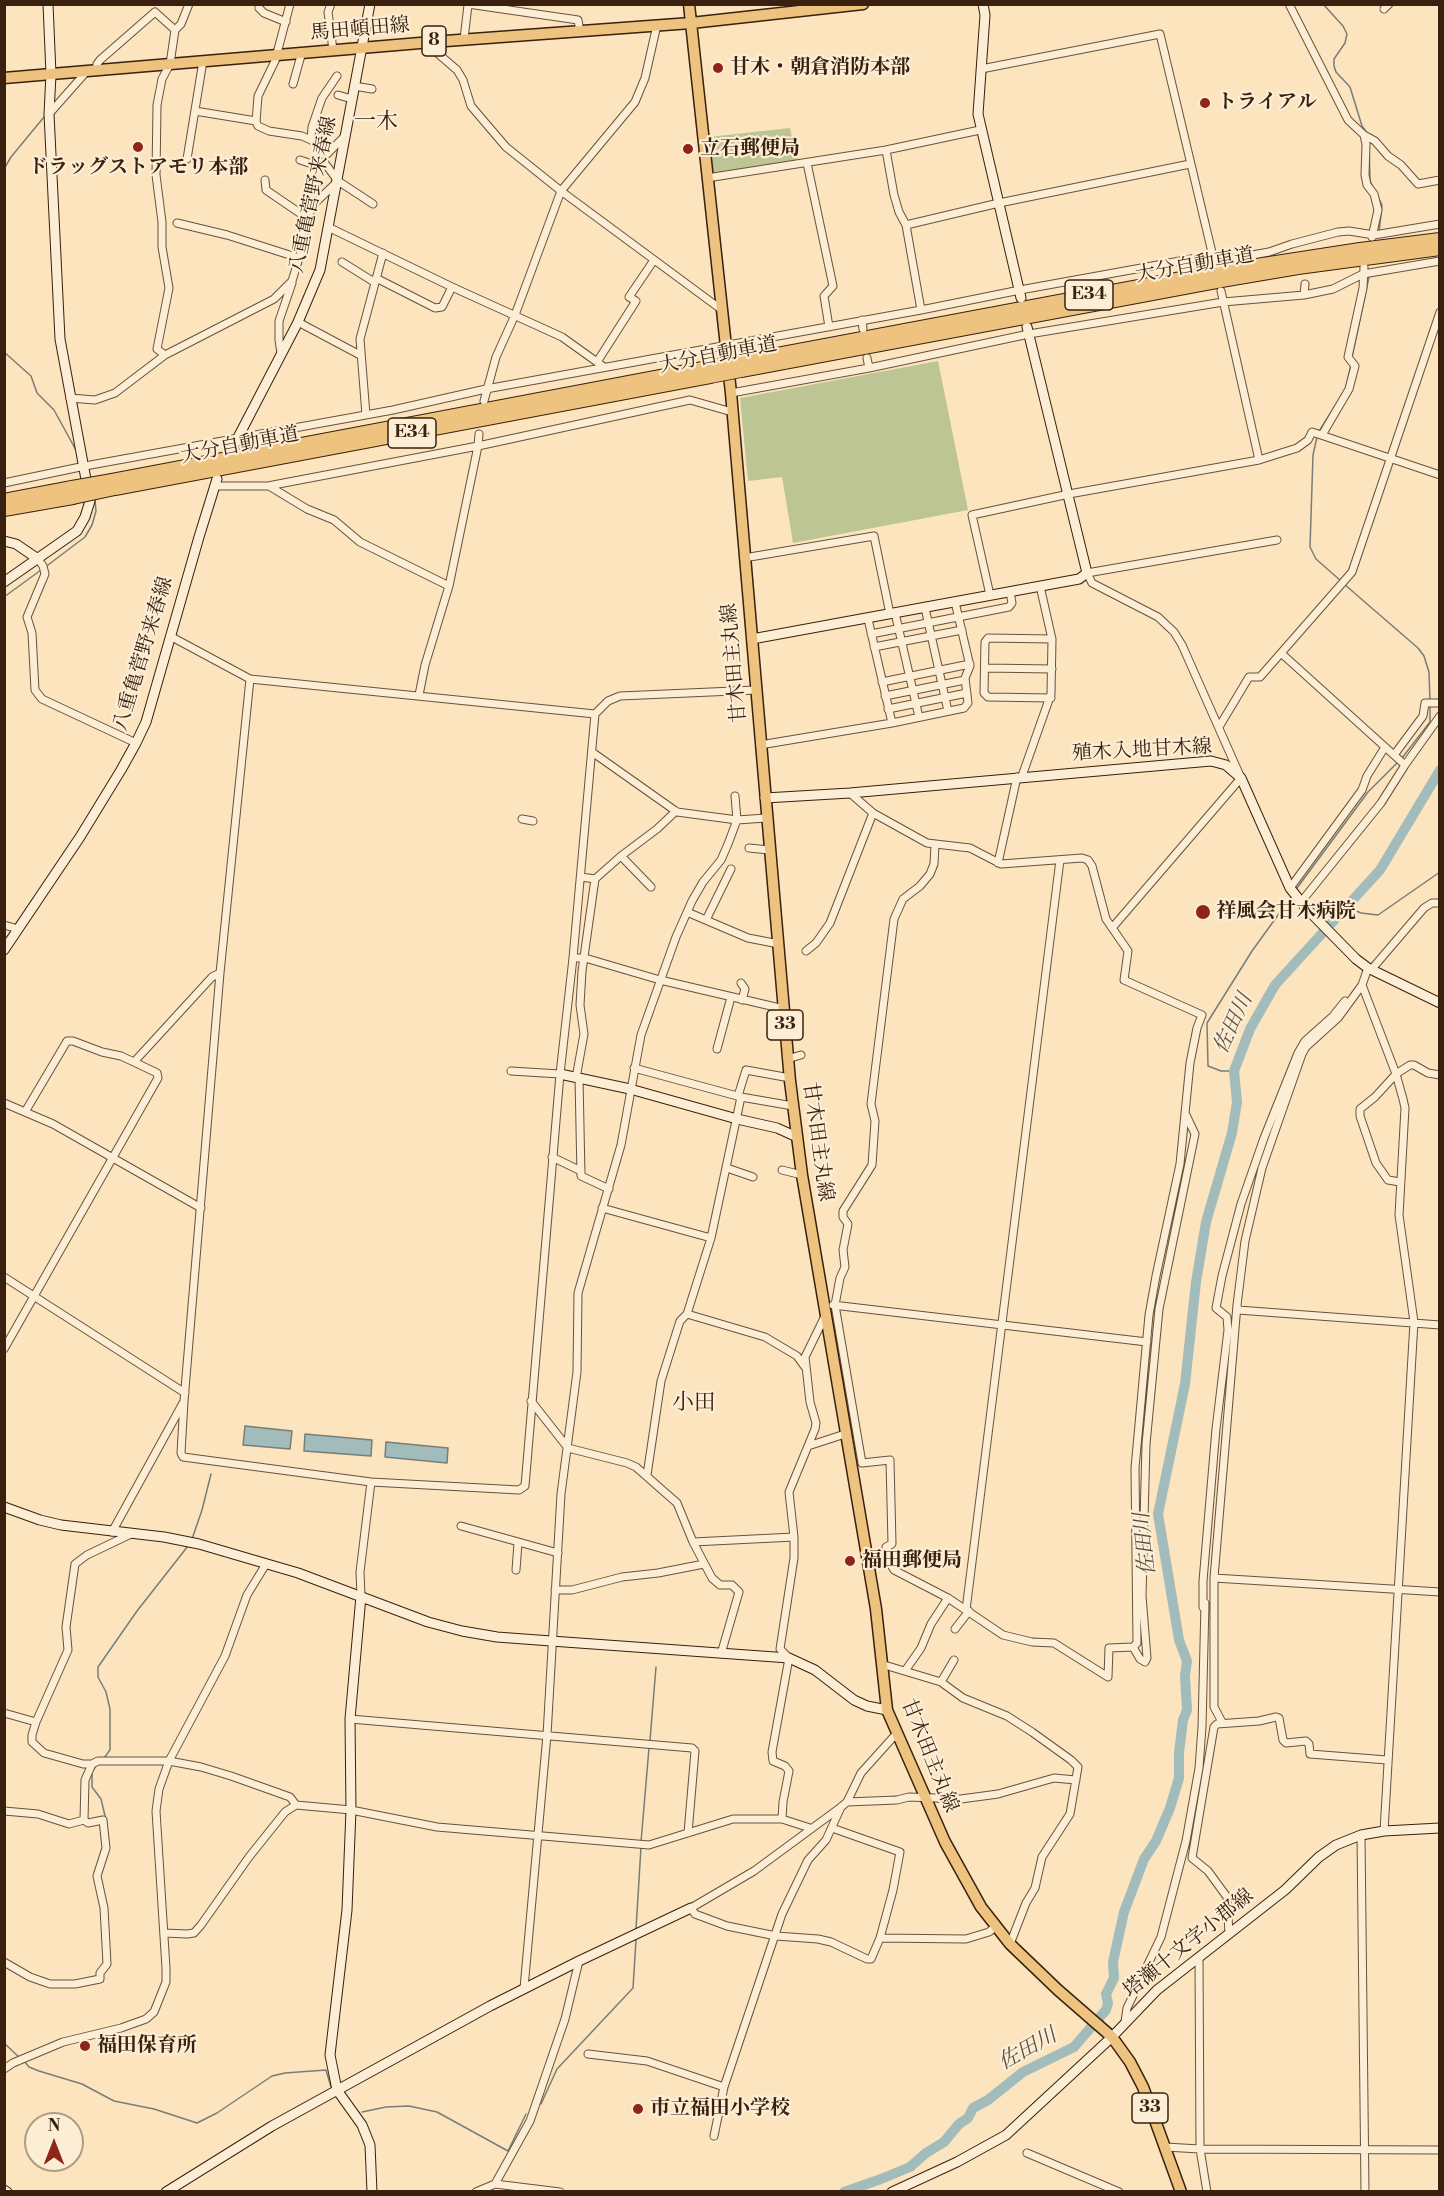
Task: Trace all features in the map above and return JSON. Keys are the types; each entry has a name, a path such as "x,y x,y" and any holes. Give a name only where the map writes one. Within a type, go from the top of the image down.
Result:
{"highway":[{"name":"大分自動車道","path":"741,366 1224,270 1440,239"},
{"name":"大分自動車道","path":"4,510 72,492 741,366 1237,278 1329,263 1440,249"},
{"name":"大分自動車道","path":"6,489 72,492"}],"main road":[{"name":"甘木田主丸線","path":"689,4 731,393 787,1059 796,1137 829,1308 845,1434 876,1609 887,1710 964,1879 995,1927 1058,1990 1109,2034 1130,2062 1143,2087 1181,2192"},
{"name":"馬田頓田線","path":"4,78 464,39 691,23 863,4"}],"street":[{"path":"4,582 76,531 86,517 90,501 60,339 49,114 51,74 48,4"},
{"path":"165,355 156,349 169,288 162,247 162,222 156,175 157,105 162,79 170,64 175,30 181,24 189,4"},
{"path":"290,4 277,54 258,96 256,121 258,126 269,131 302,136 328,153"},
{"path":"331,4 328,12 333,50"},
{"name":"八重亀菅野来春線","path":"235,442 298,322 320,270 370,4"},
{"path":"983,4 985,15 978,114 980,130 1021,294"},
{"path":"1289,4 1348,120 1367,137 1383,147 1388,156 1401,165 1418,184 1440,180"},
{"path":"464,39 468,5 578,20 580,32"},
{"path":"260,8 264,13 285,22"},
{"path":"49,114 100,60 155,12 175,30"},
{"path":"484,401 496,357 515,315 561,191 635,102 645,78 657,25"},
{"path":"981,69 1160,34 1215,265"},
{"path":"432,42 435,51 442,59 457,70 463,80 471,106 501,140 561,191 722,310"},
{"path":"293,84 303,52"},
{"path":"187,159 203,61"},
{"path":"311,140 312,127 322,98 328,86 337,76"},
{"path":"354,86 372,89"},
{"path":"338,95 352,99"},
{"path":"195,111 256,121"},
{"path":"707,178 886,150 980,130"},
{"path":"324,162 328,153 346,135"},
{"path":"1367,137 1365,175 1367,185 1374,194 1378,210 1375,235"},
{"path":"886,150 894,195 906,225 921,310"},
{"path":"300,160 312,164 324,162"},
{"path":"324,162 338,181 373,204"},
{"path":"807,163 833,286 824,296 829,327"},
{"path":"906,225 999,203 1190,164"},
{"path":"265,180 266,190 307,218"},
{"path":"281,353 279,321 299,258 307,218 315,203 338,181"},
{"path":"177,223 227,235 299,258"},
{"path":"1213,255 1220,261 1269,252 1338,232 1349,231 1375,235 1440,224"},
{"path":"328,227 562,337 601,364"},
{"path":"366,415 360,339 383,253"},
{"path":"6,489 85,466 235,442 601,364 1021,294 1213,255"},
{"path":"601,364 636,301 628,297 654,260"},
{"path":"731,393 869,368 1028,330 1224,302 1304,295 1332,289 1367,272 1440,261"},
{"path":"342,262 435,308 442,307 452,286"},
{"path":"1318,434 1349,389 1355,366 1348,357 1367,272"},
{"path":"70,398 95,400 116,393 165,355 274,299 292,281"},
{"path":"1304,295 1305,284"},
{"path":"1221,291 1259,460"},
{"path":"1219,727 1249,677 1260,677 1352,572 1440,312"},
{"path":"862,320 864,329"},
{"path":"298,322 360,355"},
{"path":"1028,330 1087,573 1092,582 1158,617 1170,626 1182,645 1290,888 1303,905 1350,954 1370,969 1440,1003"},
{"path":"867,358 869,368"},
{"path":"216,483 268,486 478,447 690,400 732,412"},
{"path":"990,595 972,515 1069,494 1259,460 1297,448 1308,440 1311,432 1440,475"},
{"path":"419,695 425,665 449,586 478,447 478,434"},
{"name":"八重亀菅野来春線","path":"4,950 80,837 121,770 146,722 216,483"},
{"path":"268,486 307,509 334,520 360,542 449,586"},
{"path":"744,558 874,536 893,614 899,629 919,717"},
{"path":"752,639 1079,579 1087,573 1277,540"},
{"path":"4,541 16,544 44,566 45,574 27,617 32,633 35,690 42,699 136,743"},
{"path":"998,863 1020,776 1051,698 1052,639 1040,586"},
{"path":"871,634 1010,607 1012,603 1010,592"},
{"path":"760,745 891,723 966,706 965,680 970,664 955,602"},
{"path":"925,608 948,711"},
{"path":"868,619 891,723"},
{"path":"874,647 962,630"},
{"path":"170,636 250,679 595,714"},
{"path":"1051,698 988,697 984,693 988,638 1052,639"},
{"path":"1281,653 1399,760"},
{"path":"882,682 970,664"},
{"path":"985,668 1052,669"},
{"path":"250,679 220,972 181,1453 183,1457 371,1482 519,1490 525,1486 552,1157 581,877 595,714 608,701 620,696 756,690"},
{"path":"885,696 965,680"},
{"path":"888,709 967,693"},
{"path":"1303,905 1381,803 1399,760 1423,716 1425,704 1434,704 1438,719 1399,760"},
{"path":"1290,888 1362,790 1367,776 1385,747"},
{"path":"592,752 676,811 737,820 766,818"},
{"name":"殖木入地甘木線","path":"765,798 1210,761 1226,765 1241,778"},
{"path":"1112,928 1241,778"},
{"path":"829,1308 862,1463 890,1460 892,1544 886,1547 888,1560 894,1570 948,1598 1003,1635 1032,1642 1054,1643 1107,1678 1109,1648 1133,1647 1137,1643 1135,1468 1147,1342 1156,1276 1180,1164 1190,1063 1202,1015 1126,982 1124,977 1128,951 1106,919 1091,862 1082,858 998,863 970,848 927,843 873,813 850,792"},
{"path":"524,1988 547,1735 561,1494 577,1372 578,1293 621,1145 641,1035 687,912 703,882 721,860 737,820 735,796"},
{"path":"609,1189 581,1176 577,1078 584,1034 580,1005 582,971 595,879 621,856 657,830 676,811"},
{"path":"806,951 816,943 830,923 873,813"},
{"path":"522,819 533,821"},
{"path":"887,1710 867,1706 854,1700 815,1670 789,1658 780,1649 793,1566 794,1537 789,1492 816,1423 810,1402 805,1357 829,1308 845,1267 843,1250 848,1224 843,1217 843,1211 872,1165 875,1121 871,1104 894,919 903,899 920,886 930,874 934,864 935,844"},
{"path":"749,848 769,850"},
{"path":"621,856 651,887"},
{"path":"955,1629 968,1610 1060,860"},
{"path":"706,920 731,869"},
{"path":"581,877 595,879"},
{"path":"1222,1722 1214,1707 1214,1578 1237,1305 1245,1241 1262,1168 1306,1047 1338,1018 1370,969 1424,908 1432,903 1440,903"},
{"path":"687,912 748,938 779,944"},
{"path":"4,925 18,928"},
{"path":"576,926 589,927"},
{"path":"573,958 585,958 660,980 784,1009"},
{"path":"572,969 582,971"},
{"path":"134,1062 212,977 220,972"},
{"path":"741,983 745,989 742,1000"},
{"path":"1359,987 1396,1074 1405,1108 1399,1227 1414,1322 1384,1831"},
{"path":"1227,1317 1217,1310 1216,1304 1232,1236 1264,1138 1298,1053 1305,1041 1333,1016 1359,987"},
{"path":"717,1049 730,997"},
{"path":"4,1349 158,1078 157,1073 121,1056 67,1041 25,1112"},
{"path":"787,1059 801,1055"},
{"path":"1400,1182 1388,1180 1376,1163 1360,1112 1362,1106 1375,1097 1396,1074 1412,1065 1428,1073 1440,1075"},
{"path":"634,1068 740,1097 793,1106"},
{"path":"647,1475 661,1382 680,1321 687,1314 711,1238 746,1070 790,1078"},
{"path":"511,1071 560,1074 630,1089 736,1119 777,1128 796,1137"},
{"path":"4,1103 53,1124 201,1208"},
{"path":"1133,1647 1140,1659 1145,1662 1147,1658 1142,1596 1146,1444 1159,1309 1195,1134 1186,1114"},
{"path":"552,1157 581,1172"},
{"path":"727,1168 753,1177"},
{"path":"782,1170 802,1175"},
{"path":"602,1208 711,1238"},
{"path":"4,1277 185,1397"},
{"path":"1125,2022 1127,2008 1161,1936 1186,1841 1198,1768 1202,1727 1203,1581 1216,1429 1228,1330 1227,1317 1237,1305"},
{"path":"1237,1305 1238,1310 1440,1325"},
{"path":"829,1308 1002,1324 1147,1342"},
{"path":"687,1314 765,1337 797,1356 805,1366"},
{"path":"112,1532 185,1397"},
{"path":"531,1401 568,1448 627,1463 647,1475 677,1503 693,1542 715,1583 732,1585 739,1592 721,1654"},
{"path":"808,1446 845,1434"},
{"path":"371,1482 360,1572 361,1596 350,1719 351,1810 347,1910 330,2055 337,2090 362,2125 370,2145 372,2192"},
{"path":"4,1507 40,1520 81,1529 133,1533 190,1542 298,1573 428,1622 462,1631 551,1641 789,1658"},
{"path":"461,1526 558,1553"},
{"path":"133,1533 75,1563 66,1627 68,1650 36,1722 32,1742 44,1753 70,1762 92,1764 98,1761 169,1761 231,1776 290,1797 296,1805"},
{"path":"693,1542 794,1537"},
{"path":"516,1570 518,1542"},
{"path":"4,2069 63,2042 121,2028 146,2019 154,2012 166,1982 156,1801 169,1761 225,1656 244,1602 266,1564"},
{"path":"555,1590 572,1590 622,1577 704,1564"},
{"path":"1214,1578 1440,1592"},
{"path":"1203,1608 1214,1578"},
{"path":"905,1671 921,1648 931,1624 948,1598"},
{"path":"782,1820 789,1771 785,1766 773,1761 772,1752 789,1658"},
{"path":"941,1682 954,1660"},
{"path":"881,1664 941,1682 963,1698 1006,1716 1078,1767 1070,1814 1042,1857 1035,1888 1026,1903 1010,1944"},
{"path":"4,1713 36,1722"},
{"path":"1228,1934 1227,1897 1208,1871 1192,1858 1214,1727 1222,1722 1259,1721 1276,1717 1279,1718 1283,1740 1286,1743 1306,1742 1309,1744 1310,1754 1387,1760"},
{"path":"350,1719 692,1748 695,1751 688,1833"},
{"path":"714,2136 724,2087 782,1914 808,1860 826,1840 861,1773 897,1732"},
{"path":"84,1820 85,1780 92,1764"},
{"path":"166,2192 272,2126 524,1988 691,1908 754,1871 844,1804 926,1797 961,1799 998,1794 1054,1778 1076,1780"},
{"path":"164,1933 194,1933 249,1857 285,1812 296,1805 351,1810 437,1827 654,1845 734,1819 782,1820 810,1828"},
{"path":"4,1811 38,1814 69,1824 84,1820 88,1822 103,1820 106,1848 96,1876 104,1908 106,1964 100,1972 100,1979 75,1984 50,1984 30,1977 4,1962"},
{"path":"691,1908 695,1914 727,1926 776,1936 831,1942 869,1959 880,1938 896,1881 900,1852 832,1828"},
{"name":"塔瀬十文字小郡線","path":"892,2192 957,2162 1006,2135 1157,1990 1285,1890 1319,1857 1336,1845 1360,1835 1384,1831 1440,1828"},
{"path":"1360,1835 1365,2192"},
{"path":"880,1938 966,1939 989,1932 995,1927"},
{"path":"1198,1957 1200,2149 1206,2192"},
{"path":"495,2184 530,2121 565,2019 579,1961"},
{"path":"588,2054 647,2061 724,2087"},
{"path":"1165,2147 1440,2150"},
{"path":"1027,2153 1119,2192"},
{"path":"476,2192 495,2184 560,2192"}],"green space":[{"path":"790,128 797,161 713,173 709,137"},
{"path":"938,361 968,510 793,543 782,477 748,481 740,398"}],"water":[{"path":"245,1426 292,1431 290,1449 243,1445"},
{"path":"305,1434 372,1440 371,1456 304,1451"},
{"path":"386,1442 448,1448 447,1463 385,1457"}],"waterway":[{"path":"1323,4 1343,26 1347,34 1345,43 1334,59 1334,66 1336,72 1350,87 1362,126 1368,134"},
{"path":"4,169 44,117"},
{"path":"1369,142 1370,181 1382,205 1379,233"},
{"path":"1352,357 1369,277"},
{"path":"4,352 31,376 37,393 54,410 77,452"},
{"path":"1346,387 1351,365"},
{"path":"1318,433 1335,406"},
{"path":"1317,437 1313,455 1310,547 1316,559 1341,581"},
{"path":"48,565 85,537 96,511 95,500"},
{"path":"4,597 41,570"},
{"path":"1344,584 1418,648 1424,656 1429,672 1430,702"},
{"path":"1402,758 1430,722 1430,707"},
{"path":"1297,888 1368,792 1399,761"},
{"name":"佐田川","path":"844,2192 910,2167 926,2153 944,2142 959,2124 968,2118 973,2108 988,2100 1023,2072 1074,2047 1106,2010 1108,2003 1106,1994 1114,1978 1113,1962 1124,1912 1144,1859 1156,1841 1170,1808 1179,1778 1179,1753 1183,1720 1187,1710 1185,1676 1187,1661 1179,1640 1158,1514 1185,1384 1196,1282 1206,1222 1232,1133 1237,1102 1234,1071 1250,1029 1275,985 1380,870 1440,770"},
{"path":"1347,907 1361,913 1378,915 1440,872"},
{"path":"1234,1071 1221,1071 1208,1066 1207,1023 1252,951 1291,897"},
{"path":"192,1539 211,1474"},
{"path":"104,1758 110,1750 110,1709 106,1692 98,1677 98,1667 137,1611 188,1546"},
{"path":"650,1740 656,1667"},
{"path":"641,1842 649,1748"},
{"path":"96,1766 92,1772 92,1787 101,1799 106,1820"},
{"path":"636,1929 641,1847"},
{"path":"541,2104 557,2069 633,1988 636,1940"},
{"path":"102,1976 108,1968"},
{"path":"4,2043 20,2058"},
{"path":"24,2061 29,2067 82,2084 114,2101 154,2109 197,2123 217,2113 272,2076 326,2070 331,2087"},
{"path":"362,2112 386,2107 409,2106 437,2112 508,2151 526,2114"}],"place":[{"name":"甘木・朝倉消防本部","path":"718,68"},
{"name":"トライアル","path":"1205,103"},
{"name":"ドラッグストアモリ本部","path":"138,147"},
{"name":"立石郵便局","path":"688,149"},
{"name":"祥風会甘木病院","path":"1203,912"},
{"name":"福田郵便局","path":"850,1561"},
{"name":"福田保育所","path":"85,2046"},
{"name":"市立福田小学校","path":"638,2109"}],"district":[{"name":"一木","path":"376,123"},
{"name":"小田","path":"694,1404"}]}
